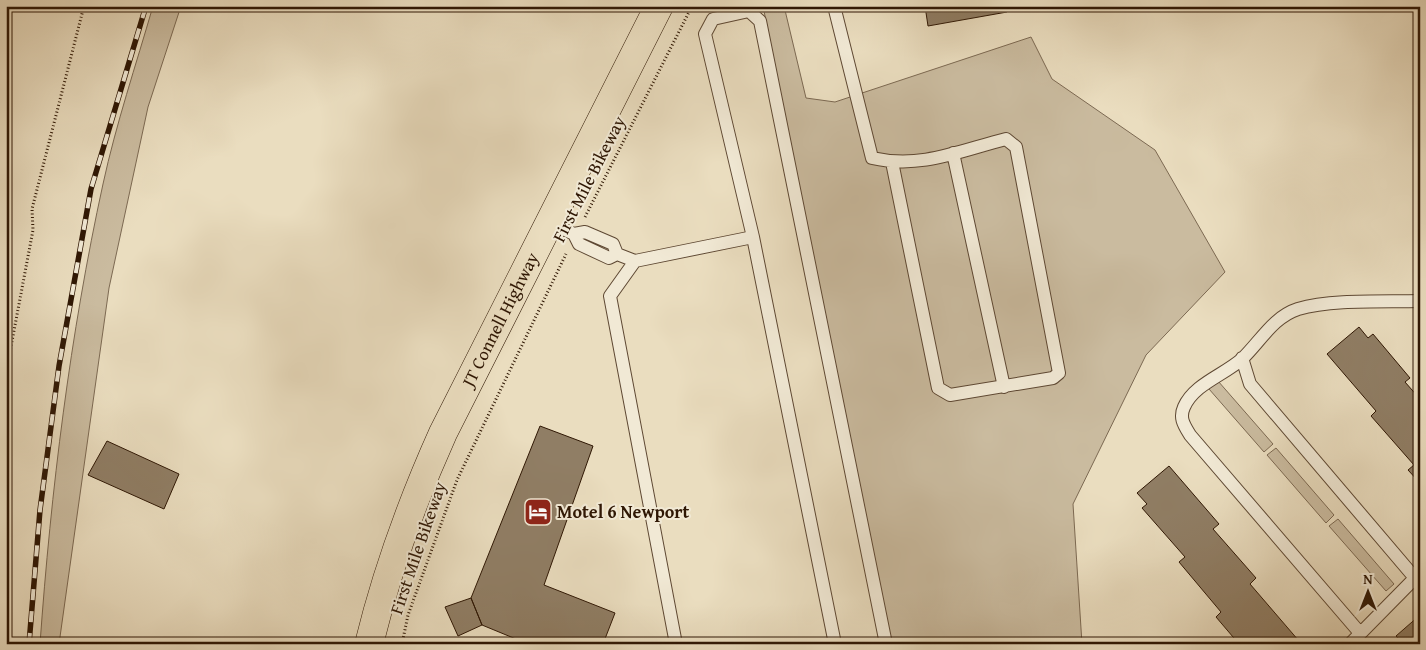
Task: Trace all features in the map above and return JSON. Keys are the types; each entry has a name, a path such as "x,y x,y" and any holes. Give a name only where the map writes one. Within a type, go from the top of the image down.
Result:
{"highway":[{"name":"JT Connell Highway","path":"369,644 390,563 421,481 452,417 569,232 659,6"}],"lane":[{"path":"834,6 872,158 892,162 923,162 1006,139 1016,147 1059,373 1053,378 950,395 938,388 892,162"},
{"path":"835,644 753,237 705,34 712,18 748,11 760,21 886,644"},
{"path":"953,154 1004,386"},
{"path":"569,232 579,244 610,258 617,254 635,261 753,237"},
{"path":"635,261 610,296 676,644"},
{"path":"1360,633 1190,435 1181,419 1184,408 1192,395 1242,358 1261,335 1289,312 1316,305 1420,301"},
{"path":"1242,358 1250,384 1416,578 1350,644"}],"path":[{"path":"6,373 33,230 32,208 84,6"},
{"name":"First Mile Bikeway","path":"402,644 408,615 457,480 569,232 692,6"}],"shaded area":[{"path":"153,6 181,6 148,107 109,288 59,644 40,644 50,528 63,413 91,241 108,162"},
{"path":"763,6 784,6 806,98 835,102 1031,37 1052,79 1155,150 1225,272 1146,355 1073,504 1082,644 891,644"},
{"path":"1218,381 1273,444 1264,452 1209,389"},
{"path":"1276,448 1334,515 1326,523 1267,455"},
{"path":"1338,519 1394,584 1386,591 1329,526"}],"building":[{"path":"925,6 1006,6 1007,12 928,26"},
{"path":"1359,327 1368,338 1373,334 1410,378 1405,382 1420,399 1420,483 1408,470 1414,465 1371,416 1376,411 1327,354"},
{"name":"Motel 6 Newport","path":"540,426 593,446 544,585 615,613 603,644 528,644 482,625 471,598"},
{"path":"107,441 179,474 164,509 88,475"},
{"path":"1169,466 1219,524 1213,529 1256,578 1250,584 1299,641 1296,644 1239,644 1216,617 1221,612 1179,562 1185,557 1142,508 1147,504 1137,493"},
{"path":"471,598 482,625 458,636 445,607"},
{"path":"1420,615 1420,644 1403,644 1396,636"}],"railway":[{"path":"29,644 40,510 59,366 91,189 146,6"}],"place":[{"name":"Motel 6 Newport","path":"538,512"}]}
